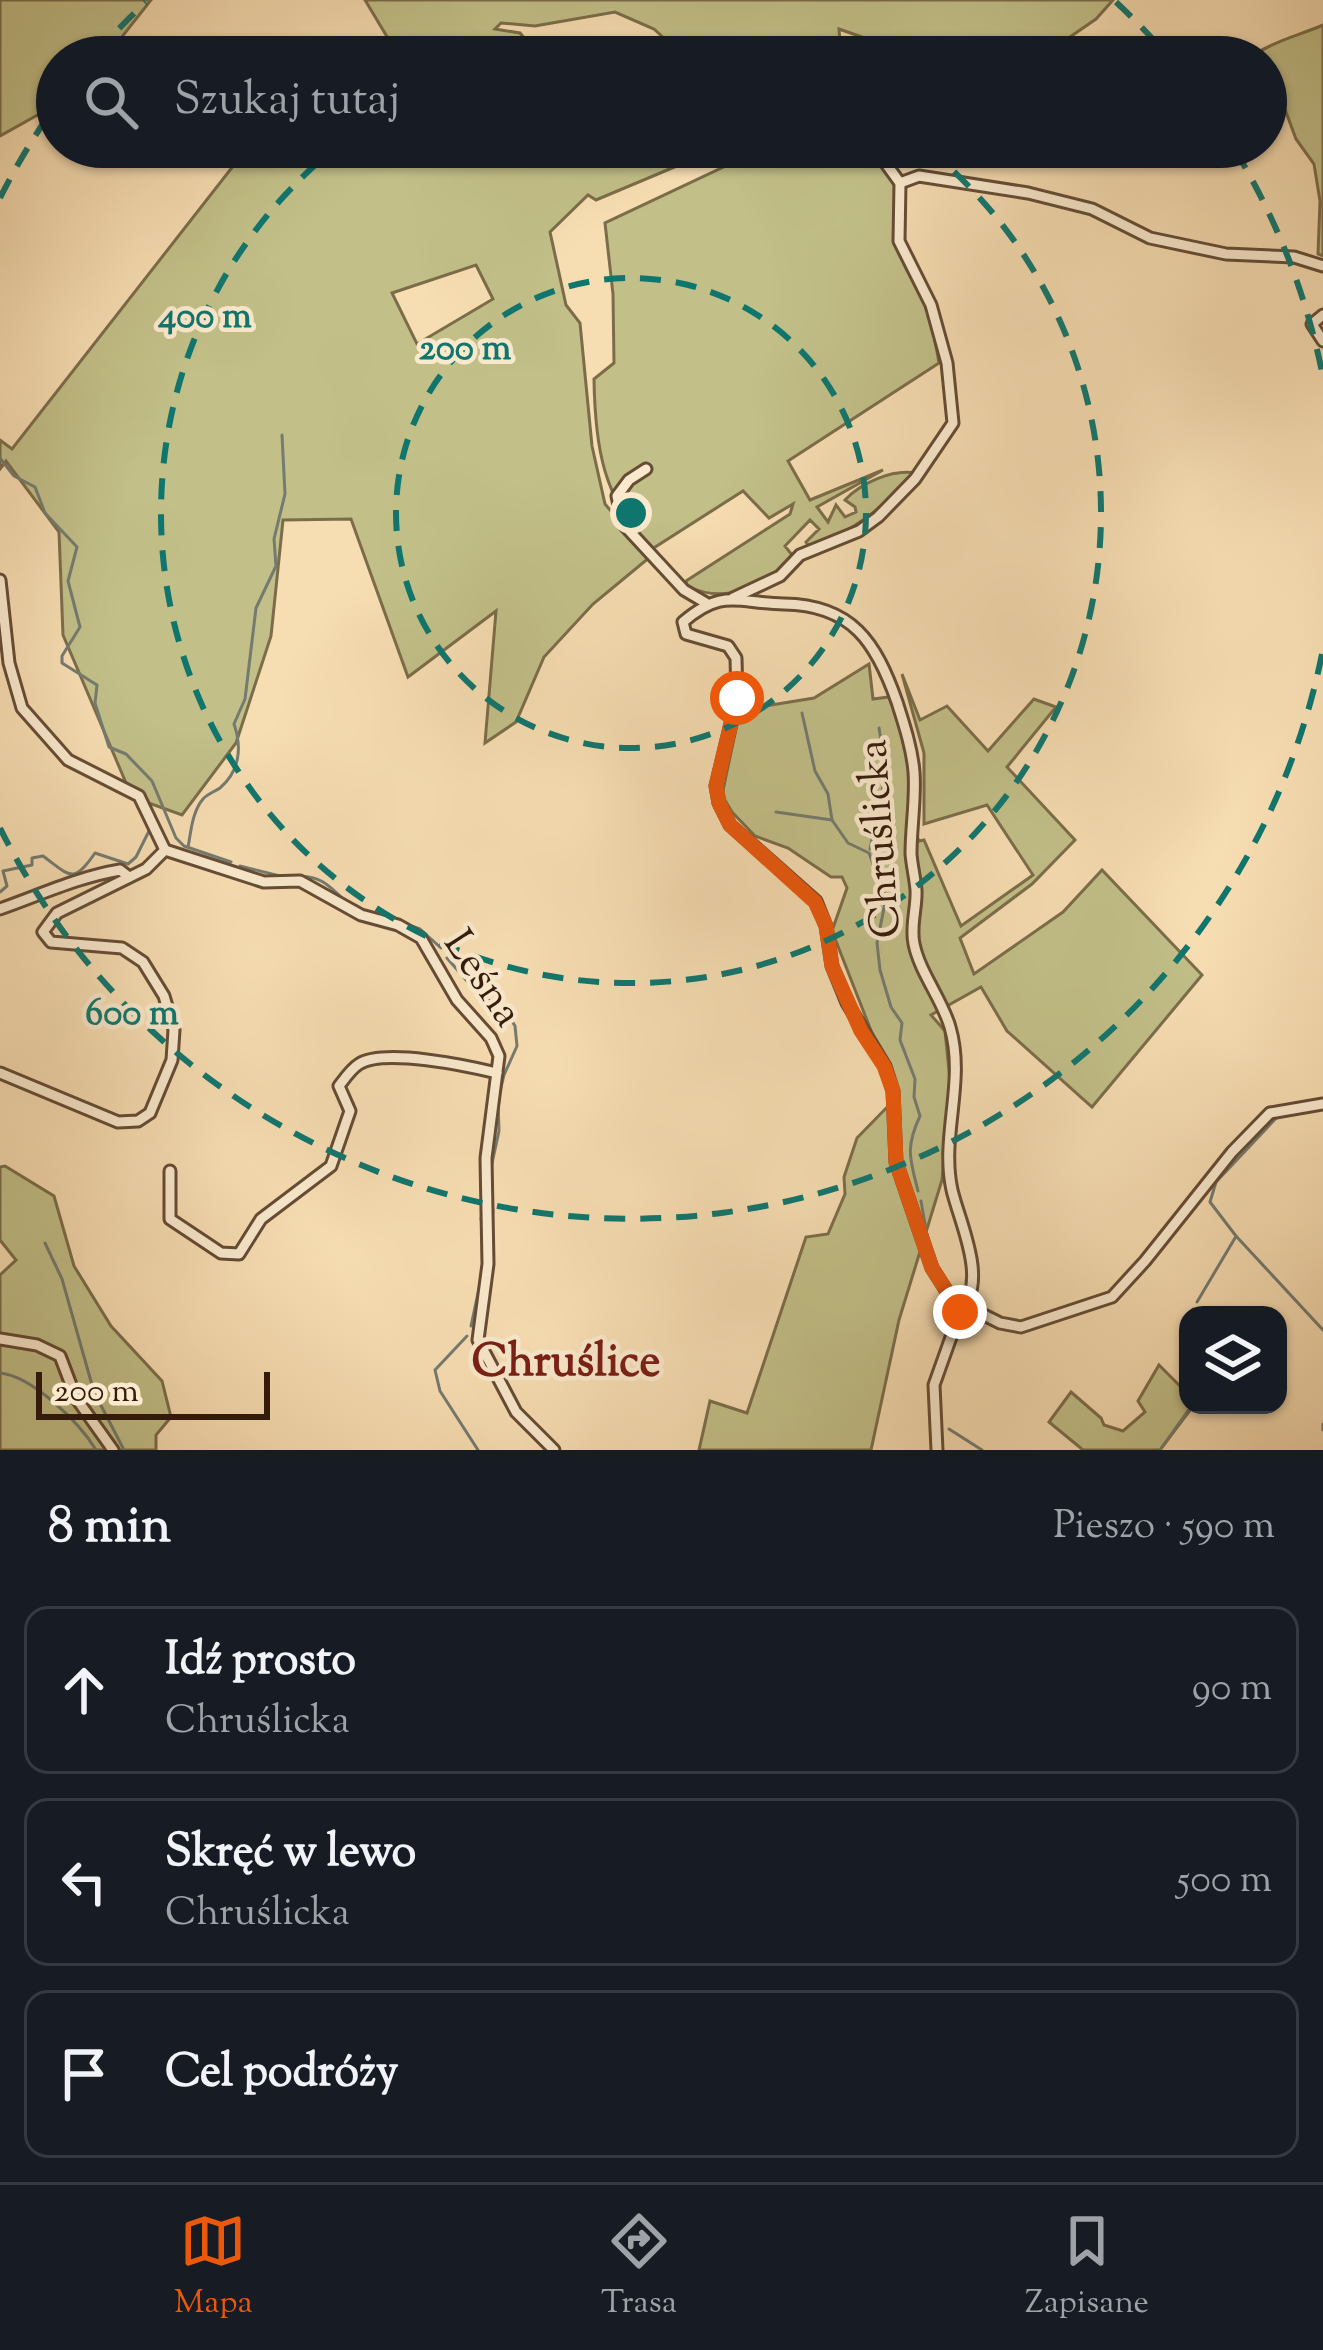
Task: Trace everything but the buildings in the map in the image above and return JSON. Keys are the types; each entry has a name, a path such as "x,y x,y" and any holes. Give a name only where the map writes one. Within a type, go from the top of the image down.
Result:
{"street":[{"path":"733,598 780,575 800,555 860,531 878,517 915,478 953,423 947,363 932,305 899,241 900,183 889,168"},
{"path":"900,183 919,176 1028,193 1092,209 1150,238 1226,254 1294,256 1323,266"},
{"path":"1323,315 1312,324 1323,341"},
{"path":"646,470 629,480 617,496 623,524 684,590 706,603"},
{"path":"0,580 9,663 22,708 68,760 139,796 162,852 146,869 57,913 43,932 51,942 122,948 143,962 164,996 174,1030 172,1060 150,1113 138,1121 118,1122 0,1073"},
{"name":"Chruślicka","path":"937,1450 934,1384 963,1309 970,1276 968,1243 948,1162 956,1053 950,1025 913,943 914,768 903,719 871,642 833,612 811,604 748,603 733,598 706,603 683,622 686,634 728,646 736,658 737,698 716,786 719,803 730,825 815,902 826,926 832,966 893,1091 896,1162 932,1268 963,1309"},
{"name":"Leśna","path":"162,852 264,881 300,881 361,915 398,925 421,938 457,1000 491,1038 499,1056 486,1158 488,1264 478,1340 516,1412 554,1450"},
{"path":"0,909 99,874 120,870 129,878"},
{"path":"170,1171 170,1219 221,1253 239,1255 261,1219 331,1166 350,1111 339,1086 357,1065 374,1058 466,1065 497,1073"},
{"path":"963,1309 1022,1327 1112,1297 1270,1113 1323,1104"},
{"path":"0,1339 60,1356 76,1398 113,1450"}],"shaded area":[{"path":"0,0 151,0 123,36 36,36 36,116 0,136"},
{"path":"365,0 1113,0 1071,36 859,36 839,29 840,36 662,36 615,12 535,26 501,23 495,29 522,36 387,36"},
{"path":"1323,25 1323,256 1318,254 1320,201 1314,164 1296,139 1287,115 1287,39"},
{"path":"232,168 672,168 596,200 588,195 550,232 566,305 580,323 592,446 605,504 650,557 593,604 544,657 516,722 485,743 496,611 408,677 351,519 283,520 271,636 236,743 182,815 132,797 63,635 59,532 6,461 0,469 0,440 12,449","holes":["476,265 493,299 417,344 392,293"]},
{"path":"722,168 885,168 897,190 894,237 907,270 928,300 939,363 788,461 810,500 883,470 817,507 828,522 836,505 845,517 856,512 845,500 868,483 887,475 915,473 854,526 810,547 806,542 819,529 810,520 785,546 792,555 783,567 759,584 716,594 687,586 686,581 790,514 793,504 769,518 743,491 652,549 622,511 605,471 595,404 594,379 614,363 605,223"},
{"path":"869,664 873,699 889,697 900,728 916,833 919,841 924,840 961,926 1033,875 987,805 924,824 924,753 902,674 920,720 947,706 988,751 1034,699 1056,707 1007,767 1075,840 1032,884 960,938 974,974 1063,912 1102,870 1202,975 1092,1107 1007,1031 981,987 931,1015 945,1031 951,1090 942,1180 899,1320 871,1450 699,1450 710,1401 747,1413 806,1237 828,1234 845,1194 844,1177 857,1138 897,1097 832,931 847,888 842,877 831,877 788,848 755,836 722,795 740,710 814,698"},
{"path":"0,1167 54,1196 74,1266 111,1326 162,1381 171,1417 156,1435 156,1450 0,1450 0,1275 16,1260 0,1240"},
{"path":"1159,1365 1179,1385 1179,1414 1187,1414 1160,1450 1083,1450 1049,1422 1071,1392 1104,1425 1123,1431 1145,1412 1138,1401"}],"waterway":[{"path":"188,847 199,804 227,781 237,758 234,724 245,699 256,608 276,566 274,539 285,494 282,435"},
{"path":"0,458 14,476 35,487 45,513 77,547 68,581 80,627 62,663 97,685 95,703 109,747 126,754 152,781 176,838 184,846 231,862"},
{"path":"802,713 832,820 848,843 869,853 886,898 877,943 880,970 891,1007 902,1023 900,1040 915,1079 920,1116 910,1154 918,1191"},
{"path":"870,849 886,772 879,728"},
{"path":"776,812 832,820"},
{"path":"0,892 7,886 3,871 32,865 32,858 43,856 71,874 95,853 128,864 150,829"},
{"path":"240,866 284,877"},
{"path":"294,877 323,882 346,902"},
{"path":"388,918 420,929 441,948"},
{"path":"447,958 515,1026 517,1046 498,1100 499,1131 491,1168"},
{"path":"1280,1114 1216,1182 1210,1202 1323,1330"},
{"path":"491,1189 493,1212"},
{"path":"921,1201 929,1247"},
{"path":"481,1218 483,1234"},
{"path":"1197,1302 1235,1238"},
{"path":"45,1243 62,1279 94,1392 124,1450"},
{"path":"471,1326 481,1279"},
{"path":"959,1327 966,1313"},
{"path":"467,1336 435,1370 440,1391 478,1450"},
{"path":"0,1373 26,1382 54,1403 96,1450"},
{"path":"940,1411 941,1422"},
{"path":"1160,1450 1186,1414"},
{"path":"1323,1424 1323,1430"},
{"path":"949,1429 982,1450"}],"district":[{"name":"Chruślice","path":"566,1359"}],"route":[{"path":"737,698 716,786 719,803 730,825 815,902 847,1003 884,1066 893,1091 896,1162 932,1268 960,1312"}]}
